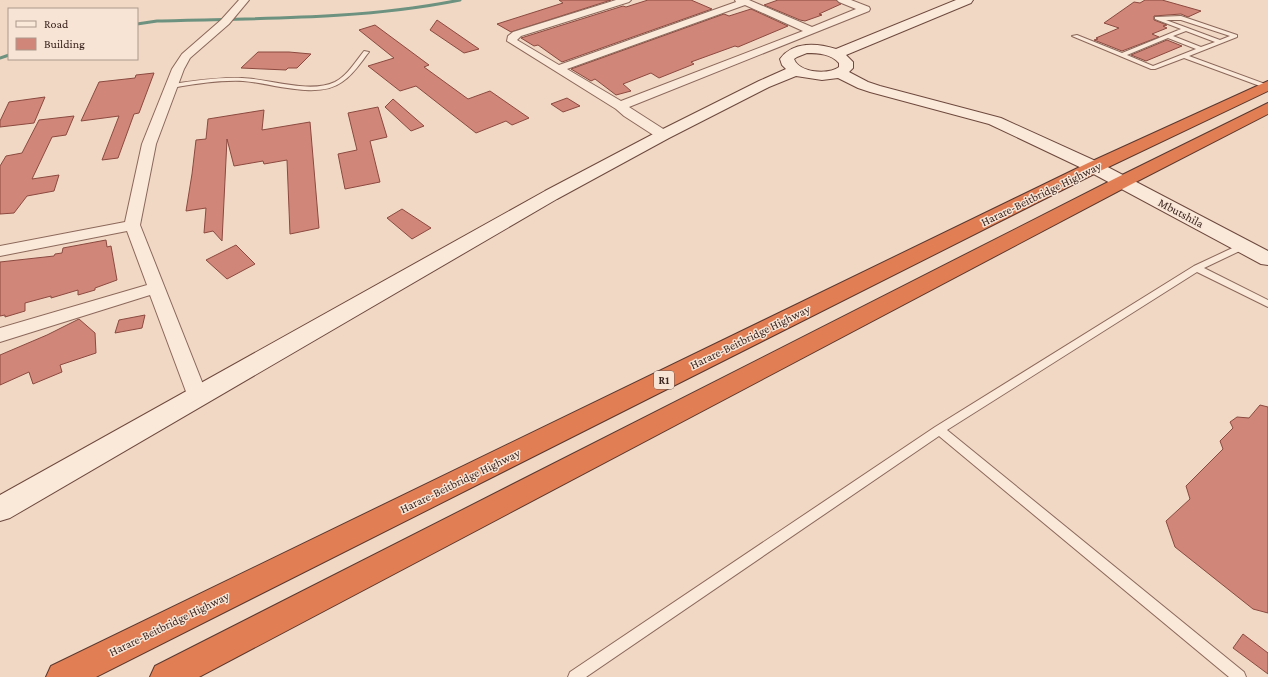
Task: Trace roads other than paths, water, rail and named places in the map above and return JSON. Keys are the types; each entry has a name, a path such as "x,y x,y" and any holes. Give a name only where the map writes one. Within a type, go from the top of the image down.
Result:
{"highway":[{"name":"Harare-Beitbridge Highway","path":"62,677 1094,167 1268,92"},
{"name":"Harare-Beitbridge Highway","path":"166,677 1122,182 1268,92"}],"street":[{"path":"198,396 155,288 132,225 149,144 178,69 186,56 244,0"},
{"path":"626,0 517,34 512,38 512,41 620,106 628,113 663,135"},
{"path":"620,106 780,44 864,9 842,0"},
{"path":"836,54 967,0"},
{"path":"558,69 742,1 812,31"},
{"path":"0,509 486,231 663,135 764,84 796,61 806,49 818,49 836,54 846,62 846,68 840,73 815,75 796,61 780,44"},
{"name":"Mbutshila","path":"840,73 863,85 875,89 995,121 1094,167 1268,259"},
{"path":"0,251 132,225"},
{"path":"0,335 155,288"}],"lane":[{"path":"1075,36 1153,68 1201,49 1220,42 1235,36 1181,18 1157,18 1220,42"},
{"path":"1123,55 1186,29"},
{"path":"1169,37 1201,49"},
{"path":"172,86 232,79 260,80 314,88 325,88 339,82 366,52"},
{"path":"1184,56 1268,92"},
{"path":"575,677 939,430 1197,268 1243,246"},
{"path":"1197,268 1268,304"},
{"path":"939,430 1239,677"}],"waterway":[{"path":"138,24 157,21 347,15 423,7 460,0"},
{"path":"0,58 8,55"}]}
